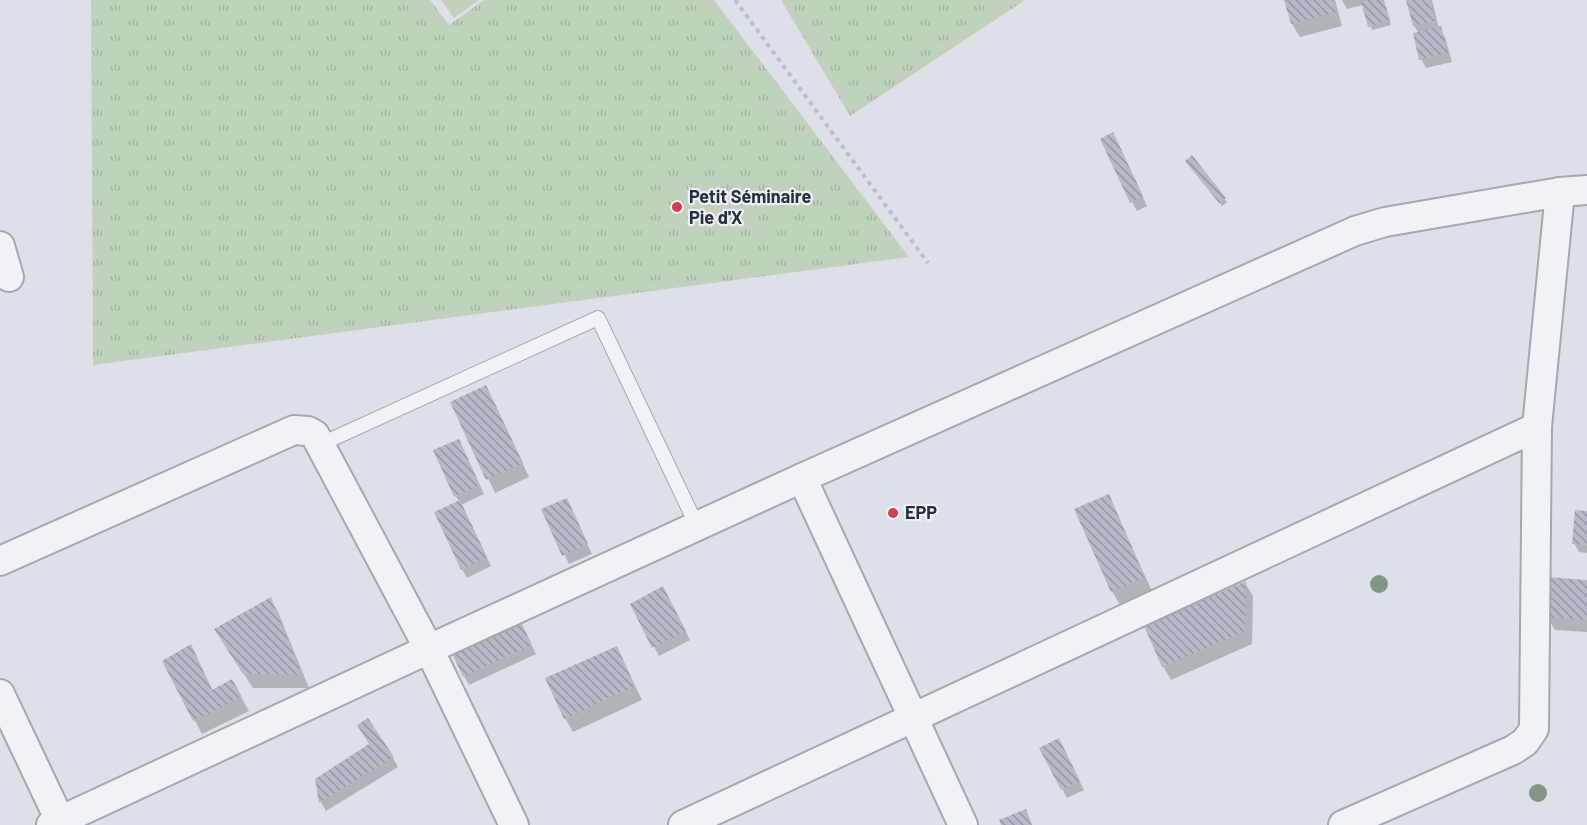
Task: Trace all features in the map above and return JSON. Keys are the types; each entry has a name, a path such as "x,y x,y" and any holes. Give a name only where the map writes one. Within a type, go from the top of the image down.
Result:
{"street":[{"path":"0,694 58,824 429,648 1354,231 1385,222 1573,191 1537,428 1534,729 1524,742 1513,750 1343,825"},
{"path":"0,246 9,278"},
{"path":"683,825 1537,428"},
{"path":"0,561 294,430 308,431 315,435 429,648 514,825"},
{"path":"802,478 963,825"}],"lane":[{"path":"320,445 598,318 697,526"}],"path":[{"path":"735,0 928,263"}],"green space":[{"path":"91,0 430,0 449,25 484,0 714,0 909,257 93,365"},
{"path":"441,0 479,0 454,18"},
{"path":"781,0 1025,0 850,116"}],"building":[{"path":"1284,0 1332,0 1336,12 1291,24"},
{"path":"1384,0 1390,20 1368,27 1361,2"},
{"path":"1406,0 1430,0 1435,21 1413,26"},
{"path":"1441,26 1448,53 1419,60 1413,33"},
{"path":"1113,132 1143,196 1130,203 1100,139"},
{"path":"1192,155 1226,198 1219,203 1185,161"},
{"path":"486,385 523,463 486,480 450,402"},
{"path":"459,439 480,485 454,497 433,450"},
{"path":"1109,494 1145,577 1111,592 1074,509"},
{"path":"567,498 588,544 562,556 541,509"},
{"path":"460,500 487,557 461,570 434,512"},
{"path":"1575,510 1587,511 1587,545 1572,544"},
{"path":"1548,577 1587,580 1587,620 1546,617"},
{"path":"1246,581 1245,631 1162,667 1144,626"},
{"path":"663,586 686,631 652,648 630,604"},
{"path":"271,597 302,675 243,674 214,629"},
{"path":"518,616 532,645 463,677 450,649"},
{"path":"191,644 212,690 232,679 242,697 193,721 162,661"},
{"path":"617,646 635,686 564,719 545,678"},
{"path":"368,718 394,757 319,803 315,779 369,744 357,725"},
{"path":"1059,738 1080,781 1061,790 1039,748"},
{"path":"1026,809 1032,825 1001,825 999,820"}],"place":[{"name":"Petit Séminaire Pie d'X","path":"677,207"},
{"name":"EPP","path":"893,513"}]}
